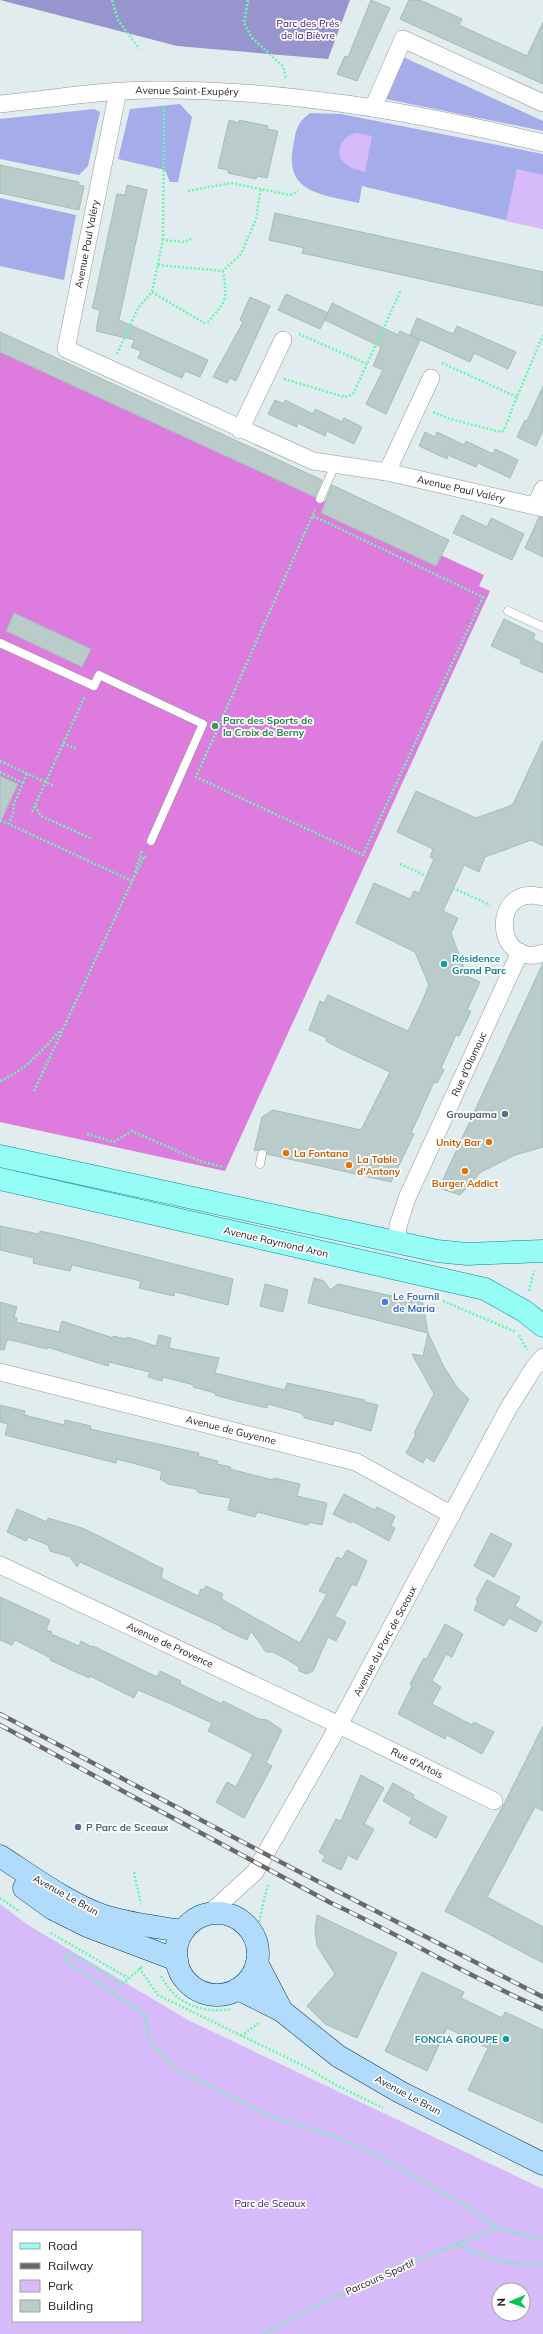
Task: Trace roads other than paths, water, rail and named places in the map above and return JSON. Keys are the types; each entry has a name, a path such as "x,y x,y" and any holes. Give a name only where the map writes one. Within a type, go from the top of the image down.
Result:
{"main road":[{"path":"0,1156 397,1244 437,1251 467,1254 541,1251"},
{"name":"Avenue Raymond Aron","path":"0,1179 485,1289 524,1311 543,1326"},
{"name":"Avenue Le Brun","path":"2,1863 53,1891 104,1916 149,1926 183,1931"},
{"name":"Avenue Le Brun","path":"2,1863 53,1909 87,1926 177,1960"},
{"path":"210,1913 224,1913 236,1917 247,1925 255,1936 258,1950 257,1963 253,1974 238,1999 200,1991 185,1978 177,1960 176,1950 183,1931 200,1916 210,1913"},
{"name":"Avenue Le Brun","path":"257,1963 274,2014"},
{"name":"Avenue Le Brun","path":"238,1999 274,2014 338,2056 400,2092 543,2164"}],"street":[{"path":"374,108 403,39 543,103"},
{"name":"Avenue Saint-Exupéry","path":"0,104 118,91 164,90 250,92 374,108 476,127 543,143"},
{"name":"Avenue Paul Valéry","path":"118,91 66,349 240,430 313,461 387,472 539,507 543,489"},
{"path":"240,430 283,340"},
{"path":"387,472 431,378"},
{"path":"543,898 527,896 518,899 506,912 503,921 507,940 520,952 529,955 543,952"},
{"name":"Rue d'Olomouc","path":"397,1244 398,1226 408,1198 520,952"},
{"name":"Avenue du Parc de Sceaux","path":"210,1913 255,1872 339,1725 508,1409 533,1369 543,1357"},
{"name":"Avenue de Guyenne","path":"0,1372 356,1462 452,1515"},
{"name":"Avenue de Provence","path":"0,1565 339,1725"},
{"name":"Rue d'Artois","path":"339,1725 494,1801"}],"lane":[{"path":"320,499 335,465"},
{"path":"508,611 543,626"},
{"path":"0,643 94,686 99,675 203,724 151,841"},
{"path":"260,1164 262,1154"}],"railway":[{"path":"0,1714 292,1868 543,1997"},
{"path":"0,1725 331,1903 489,1984 543,2009"}],"place":[{"name":"Parc des Sports de la Croix de Berny","path":"215,726"},
{"name":"Résidence Grand Parc","path":"444,964"},
{"name":"Groupama","path":"505,1114"},
{"name":"Unity Bar","path":"489,1142"},
{"name":"La Fontana","path":"286,1153"},
{"name":"La Table d'Antony","path":"349,1165"},
{"name":"Burger Addict","path":"465,1171"},
{"name":"Le Fournil de Maria","path":"385,1302"},
{"name":"P Parc de Sceaux","path":"78,1827"},
{"name":"FONCIA GROUPE","path":"506,2039"}],"park label":[{"name":"Parc des Prés de la Bièvre","path":"308,28"},
{"name":"Parc de Sceaux","path":"270,2203"}]}
